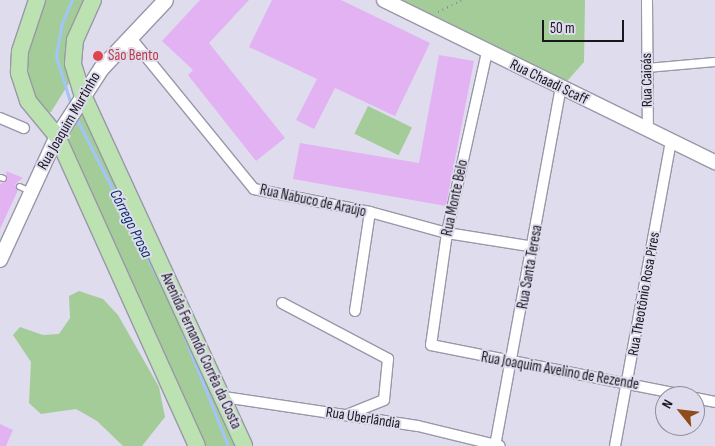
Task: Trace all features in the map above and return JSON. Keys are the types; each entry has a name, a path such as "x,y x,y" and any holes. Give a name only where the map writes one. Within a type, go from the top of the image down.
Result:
{"main road":[{"path":"37,0 26,25 19,73 28,101 59,133 197,446"},
{"name":"Avenida Fernando Corrêa da Costa","path":"93,0 75,40 73,64 79,99 224,397 244,446"},
{"name":"Rua Joaquim Murtinho","path":"59,133 79,99 130,37 165,0"}],"street":[{"name":"Rua Chaadi Scaff","path":"384,0 427,18 488,52 715,162"},
{"name":"Rua Caioás","path":"647,0 648,130"},
{"name":"Rua Nabuco de Araújo","path":"130,37 254,189 370,212 447,233 534,247"},
{"name":"Rua Monte Belo","path":"431,346 447,233 488,52"},
{"path":"647,68 715,62"},
{"name":"Rua Santa Teresa","path":"497,446 561,88"},
{"path":"0,118 24,128"},
{"name":"Rua Joaquim Murtinho","path":"0,260 25,189 59,133"},
{"name":"Rua Theotônio Rosa Pires","path":"615,446 671,142"},
{"path":"355,312 370,212"},
{"path":"282,303 388,359 384,400 346,415"},
{"name":"Rua Joaquim Avelino de Rezende","path":"431,346 512,364 628,382 655,388"},
{"name":"Rua Uberlândia","path":"224,397 418,426 497,446"}],"path":[{"path":"427,18 463,0"}],"green space":[{"path":"42,0 86,0 71,80 51,112 43,111 34,97 24,52"},
{"path":"384,0 585,0 584,62 561,88"},
{"path":"82,93 244,446 197,446 57,136"},
{"path":"368,106 412,127 398,155 354,134"},
{"path":"79,291 103,299 118,315 159,387 165,417 142,446 123,446 97,421 76,409 41,414 29,403 31,362 13,335 20,327 43,335 59,334 70,318 69,296"}],"building":[{"path":"200,0 249,0 209,43 285,138 256,161 188,75 193,70 162,41"},
{"path":"272,0 341,0 430,43 395,116 335,88 314,129 296,120 317,79 249,47"},
{"path":"439,55 474,61 446,206 293,179 300,143 419,163"},
{"path":"6,171 23,178 15,184 18,190 0,229 0,184 7,180"},
{"path":"0,424 13,430 6,446 0,446"}],"waterway":[{"name":"Córrego Prosa","path":"71,105 56,56 62,23 72,0"},
{"name":"Córrego Prosa","path":"75,116 161,284"},
{"name":"Córrego Prosa","path":"183,333 228,446"}],"place":[{"name":"São Bento","path":"98,56"}]}
